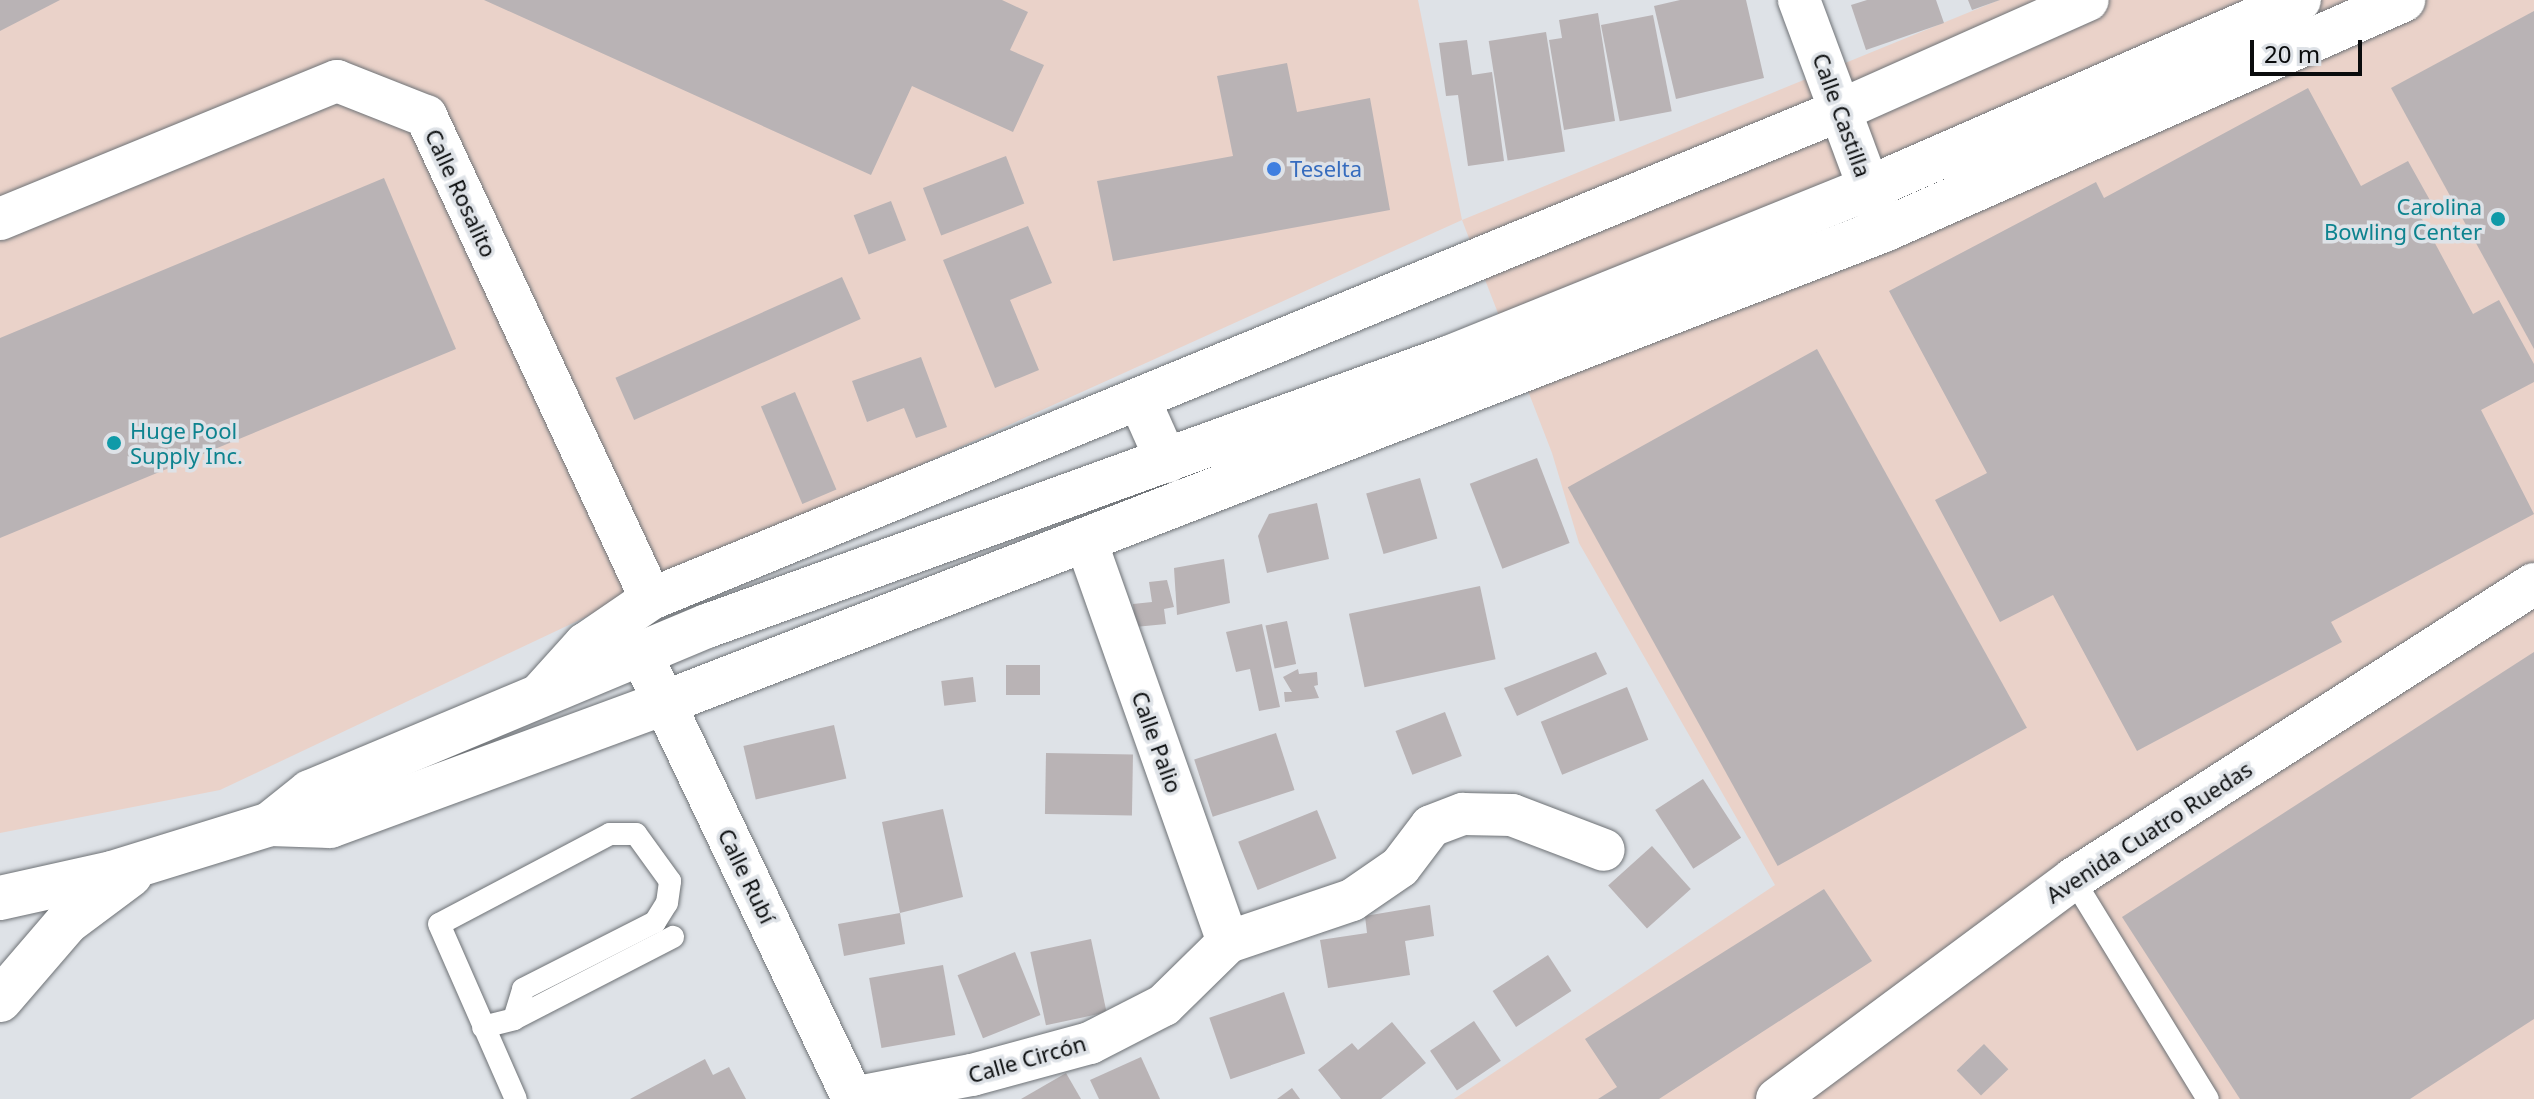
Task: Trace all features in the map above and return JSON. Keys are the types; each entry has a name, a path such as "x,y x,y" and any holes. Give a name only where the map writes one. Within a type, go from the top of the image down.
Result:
{"street":[{"name":"Calle Castilla","path":"1799,0 1884,230"},
{"path":"539,695 585,644 651,599 1139,399 1362,303 1841,110 2088,0"},
{"path":"270,824 310,792 539,695 874,563 1167,462 1451,357 1869,188 2299,0"},
{"path":"0,898 149,861 270,824 330,826 664,703 1884,230 2403,0"},
{"name":"Calle Rosalito","path":"0,219 337,81 426,116 651,599"},
{"path":"1139,399 1167,462"},
{"name":"Calle Palio","path":"1086,541 1228,942"},
{"name":"Avenida Cuatro Ruedas","path":"1777,1099 2073,879 2534,584"},
{"name":"Calle Rubí","path":"641,654 852,1098"},
{"name":"Calle Circón","path":"852,1098 972,1075 1090,1043 1164,1005 1228,942 1292,924 1352,900 1400,867 1431,826 1463,814 1512,815 1604,850"},
{"path":"0,1000 67,922 149,861"}],"lane":[{"path":"514,1019 523,989 655,922 667,903 670,881 655,854 636,834 610,834 439,924 516,1099"},
{"path":"2073,879 2208,1099"},
{"path":"483,1027 514,1019 673,937"}],"shaded area":[{"path":"0,0 1418,0 1462,220 607,607 220,790 0,833"},
{"path":"1999,0 2534,0 2534,1099 1454,1099 1775,885 1579,543 1552,453 1462,220"}],"building":[{"path":"0,0 60,0 0,31"},
{"path":"484,0 1002,0 1028,12 1010,50 1044,65 1013,132 912,86 871,175"},
{"path":"1680,0 1746,0 1764,78 1676,99 1654,6"},
{"path":"1867,0 1936,0 1944,23 1866,50 1851,5"},
{"path":"1968,0 2000,0 1972,10"},
{"name":"Carolina Bowling Center","path":"2534,11 2534,349 2391,88"},
{"path":"1598,13 1615,121 1564,130 1549,40 1562,38 1559,20"},
{"path":"1653,15 1672,111 1620,121 1601,25"},
{"path":"1546,32 1565,152 1508,161 1489,41"},
{"path":"1467,40 1472,75 1492,72 1504,161 1468,166 1458,95 1446,96 1439,43"},
{"name":"Teselta","path":"1287,63 1297,112 1370,98 1390,210 1113,261 1097,181 1233,156 1217,76"},
{"path":"2308,88 2361,186 2408,161 2436,211 2422,219 2473,314 2499,300 2534,364 2534,382 2481,410 2534,514 2331,622 2342,642 2137,751 2053,595 2000,622 1935,500 1987,473 1889,291 2096,182 2104,198"},
{"path":"1006,156 1024,204 941,236 923,188"},
{"name":"Huge Pool Supply Inc.","path":"384,178 456,349 0,538 0,338"},
{"path":"891,201 906,240 869,255 854,215"},
{"path":"1028,226 1052,283 1010,300 1039,370 995,388 943,260"},
{"path":"842,277 861,319 634,420 615,378"},
{"path":"1817,349 2027,728 1778,866 1568,487"},
{"path":"921,357 947,427 916,438 904,408 867,422 852,381"},
{"path":"795,392 836,490 802,504 761,406"},
{"path":"1537,458 1570,543 1502,569 1470,484"},
{"path":"1420,478 1437,539 1384,554 1366,493"},
{"path":"1317,503 1329,559 1267,573 1258,536 1269,514"},
{"path":"1224,559 1230,603 1177,615 1174,568"},
{"path":"1167,580 1174,607 1164,609 1166,624 1135,627 1133,604 1152,602 1149,582"},
{"path":"1480,586 1496,659 1365,687 1349,614"},
{"path":"1287,621 1296,664 1275,669 1265,626"},
{"path":"1262,624 1280,707 1259,711 1250,669 1236,672 1226,632"},
{"path":"1596,652 1607,674 1517,716 1504,688"},
{"path":"2534,652 2534,1019 2410,1099 2240,1099 2122,917"},
{"path":"1006,665 1040,665 1040,695 1006,695"},
{"path":"1298,669 1299,674 1317,672 1318,685 1314,686 1319,698 1285,702 1284,692 1292,692 1283,677"},
{"path":"973,677 976,702 944,706 941,681"},
{"path":"1627,687 1648,740 1562,775 1541,722"},
{"path":"1445,712 1462,756 1412,775 1396,731"},
{"path":"834,725 846,779 756,800 743,746"},
{"path":"1276,733 1295,790 1213,817 1194,760"},
{"path":"1046,753 1133,755 1132,816 1045,814"},
{"path":"1703,779 1741,838 1693,869 1655,810"},
{"path":"943,809 963,897 900,913 882,822"},
{"path":"1317,810 1336,858 1258,890 1238,842"},
{"path":"1652,846 1691,889 1647,929 1608,885"},
{"path":"1824,889 1872,961 1659,1099 1598,1099 1617,1087 1585,1039"},
{"path":"1430,905 1434,936 1405,941 1410,975 1328,988 1320,940 1367,933 1365,916"},
{"path":"900,913 905,944 844,956 838,924"},
{"path":"1091,939 1107,1012 1046,1025 1030,952"},
{"path":"1015,952 1040,1015 983,1038 958,975"},
{"path":"1548,955 1571,991 1516,1027 1493,991"},
{"path":"943,965 955,1035 881,1048 869,978"},
{"path":"1284,992 1305,1053 1230,1079 1209,1018"},
{"path":"1474,1021 1501,1061 1457,1090 1430,1051"},
{"path":"1392,1022 1426,1063 1381,1099 1341,1099 1318,1070 1352,1043 1358,1050"},
{"path":"1984,1044 2008,1069 1981,1096 1957,1070"},
{"path":"1141,1057 1160,1099 1099,1099 1090,1080"},
{"path":"705,1059 713,1075 729,1067 746,1099 630,1099"},
{"path":"1066,1073 1081,1099 1021,1099"},
{"path":"1292,1088 1300,1099 1277,1099"}],"place":[{"name":"Teselta","path":"1274,169"},
{"name":"Carolina Bowling Center","path":"2498,219"},
{"name":"Huge Pool Supply Inc.","path":"114,443"}]}
